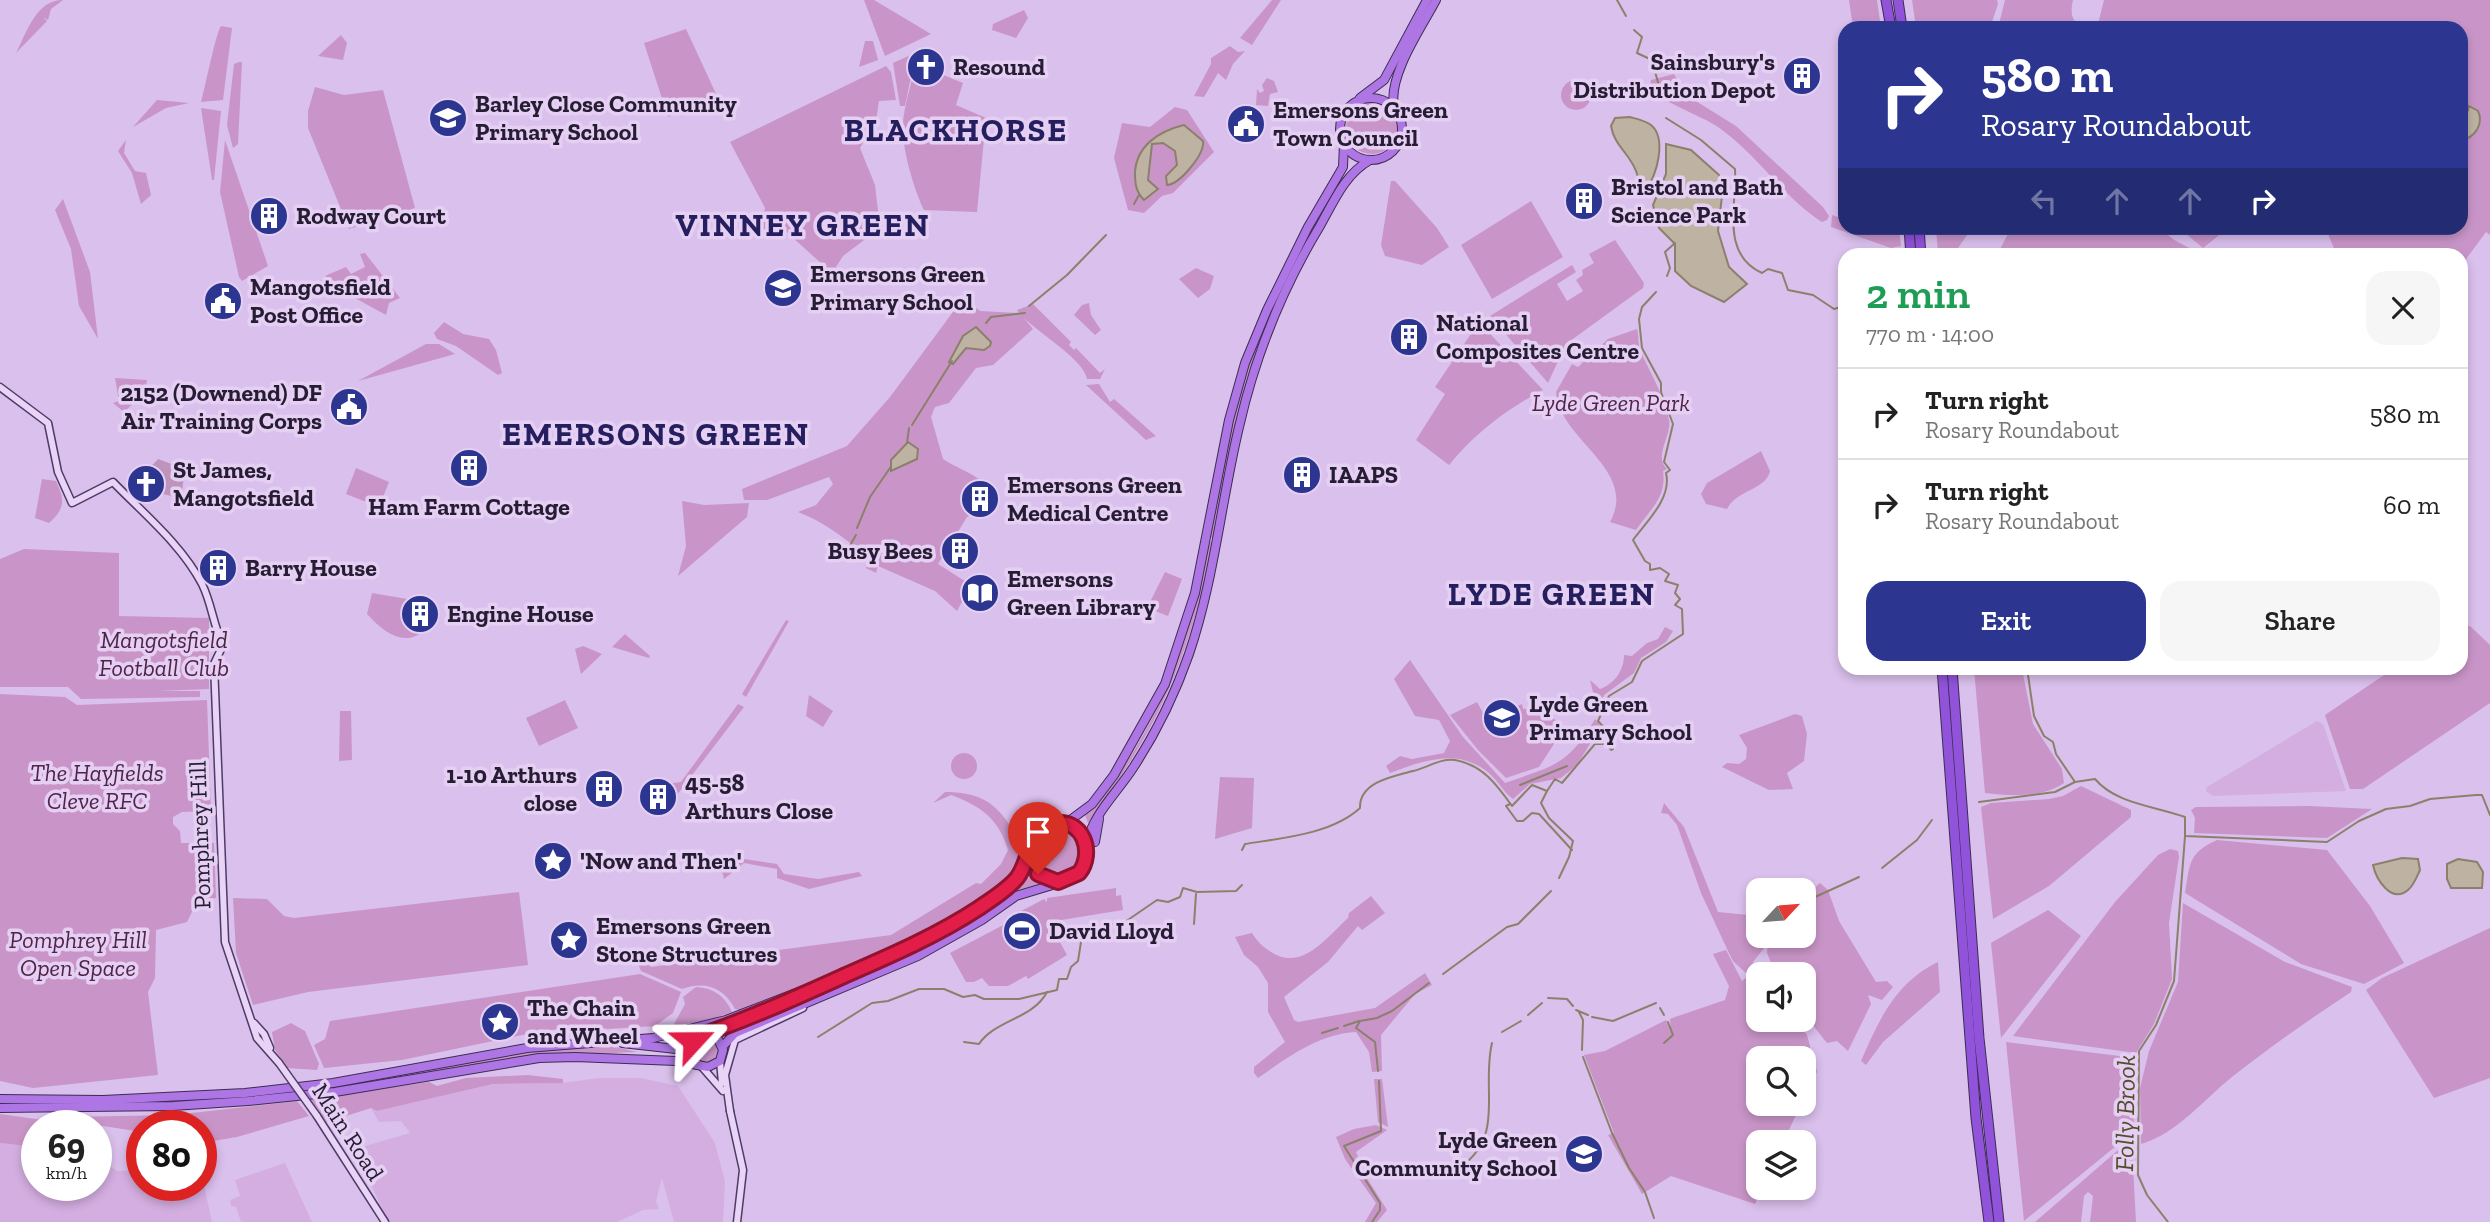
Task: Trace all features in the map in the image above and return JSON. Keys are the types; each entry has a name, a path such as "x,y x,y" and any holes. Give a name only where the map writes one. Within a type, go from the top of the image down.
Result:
{"highway":[{"path":"1066,824 1092,804 1114,775 1165,684 1195,593 1229,420 1245,363 1296,251 1343,167 1344,145 1340,121 1352,104 1384,80 1427,0"},
{"path":"0,1108 162,1106 248,1101 335,1092 539,1059 575,1057 676,1061 712,1067 720,1061 723,1046 735,1033 918,956 982,920 1016,896 1066,881 1084,868 1091,843 1093,820 1131,771 1159,723 1189,653 1209,579 1239,425 1276,313 1310,242 1343,185 1356,168 1370,160 1387,156 1398,144 1402,125 1392,93 1397,76 1436,0"},
{"path":"1886,0 1890,21"},
{"path":"1898,0 1901,21"},
{"path":"1352,104 1376,99 1394,106"},
{"path":"1344,145 1353,153 1370,160"},
{"path":"1943,675 1966,931 1973,955 1999,1222"},
{"path":"1952,675 1966,931 1964,960 1976,1118 1989,1222"},
{"path":"601,1040 670,1050 693,1041 934,935 982,906 1015,880 1029,855 1030,845 1041,829 1051,824 1066,824 1078,830 1091,843"},
{"path":"1029,855 1038,874 1051,881 1066,881"},
{"path":"0,1099 103,1100 245,1093 333,1083 527,1048 601,1040 653,1038 726,1020 868,965"},
{"path":"707,1034 718,1039 723,1046"},
{"path":"693,1041 691,1056 700,1066"}],"main road":[{"name":"Pomphrey Hill","path":"0,387 48,423 58,472 72,503 113,482 194,572 207,595 214,625 223,645 214,664 223,923 230,964 252,1021 264,1034 279,1063"},
{"path":"737,1222 743,1170 724,1075 736,1040 829,993"},
{"path":"720,1061 723,1091 730,1111"},
{"name":"Main Road","path":"279,1063 317,1116 385,1222"},
{"path":"700,1066 723,1091"}],"shaded area":[{"path":"2469,106 2478,111 2480,121 2477,130 2468,138"},
{"path":"1630,117 1651,125 1659,139 1657,166 1646,189 1615,139 1611,126 1615,118"},
{"path":"1184,125 1203,141 1200,153 1185,174 1167,185 1166,176 1177,165 1175,151 1163,143 1152,144 1148,180 1158,189 1144,200 1135,181 1136,163 1140,155 1150,141 1166,131"},
{"path":"1666,144 1691,150 1719,175 1722,196 1718,231 1729,267 1747,284 1724,302 1691,286 1675,271 1675,244 1659,228 1653,205 1666,174"},
{"path":"976,327 991,342 990,346 984,350 966,348 953,364 949,362 963,336"},
{"path":"908,442 918,449 917,459 891,471 891,460"},
{"path":"158,459 185,469 181,498 158,493 140,503 127,484 128,481 147,471"},
{"path":"2317,721 2323,724 2346,791 2213,796 2206,791 2207,787"},
{"path":"2402,858 2418,859 2420,870 2408,890 2396,894 2381,883 2373,865"},
{"path":"2458,859 2477,862 2483,872 2482,888 2451,888 2447,879 2447,864"},
{"path":"598,1078 641,1078 678,1086 715,1143 725,1182 723,1222 674,1222 662,1178 656,1201 659,1209 643,1210 617,1222 388,1222 355,1149 410,1133 401,1121 379,1122 371,1108 377,1111 493,1084 563,1083"},
{"path":"0,1143 21,1145 21,1201 112,1201 112,1167 117,1171 126,1171 126,1201 207,1201 212,1222 0,1222"},
{"path":"285,1163 312,1222 241,1222 236,1207 231,1206 230,1200 240,1196 235,1180"}],"green space":[{"path":"63,0 51,9 48,20 43,17 47,21 16,53 39,11 54,1"},
{"path":"864,0 874,0 931,34 885,56"},
{"path":"1272,0 1281,0 1252,45 1240,38"},
{"path":"1849,0 1877,0 1880,21 1852,21"},
{"path":"1912,0 1997,0 1998,4 1992,21 1915,21"},
{"path":"2005,0 2073,0 2073,17 2076,21 2000,21"},
{"path":"2104,0 2490,0 2490,235 2486,232 2468,256 2468,248 2334,248 2328,235 2468,235 2468,21 2099,21"},
{"path":"1024,10 1028,18 1016,38 992,30 993,24"},
{"path":"221,26 232,28 223,100 201,102 219,30"},
{"path":"686,29 717,96 668,117 644,43"},
{"path":"341,35 347,43 343,60 318,56"},
{"path":"865,41 873,41 878,60 859,67"},
{"path":"1230,46 1238,52 1245,51 1233,64 1226,80 1218,73 1204,97 1194,96 1211,64 1211,58"},
{"path":"926,48 913,67 905,106 900,106 893,63"},
{"path":"242,62 238,144 233,148 227,125 234,64"},
{"path":"886,66 891,72 896,100 879,101 876,121 860,148 875,185 880,228 843,256 832,273 782,228 760,240 765,208 730,142"},
{"path":"941,74 963,83 956,105 986,118 977,212 924,210 909,168 903,123 912,79 925,84"},
{"path":"1674,74 1686,95 1736,126 1823,207 1829,216 1827,220 1822,222 1808,212 1718,127 1661,97 1650,86 1651,80"},
{"path":"1267,78 1274,81 1278,92 1270,94 1268,106 1256,105 1257,89 1260,93 1264,91 1262,85"},
{"path":"1576,80 1586,85 1591,95 1586,105 1576,110 1566,105 1561,95 1566,85"},
{"path":"315,87 344,95 383,90 415,208 349,229 308,128 308,111"},
{"path":"157,100 189,103 166,108 133,127"},
{"path":"1372,102 1382,104 1390,110 1396,118 1396,138 1390,146 1382,152 1372,154 1362,152 1354,146 1348,138 1346,128 1348,118 1354,110 1362,104"},
{"path":"1175,107 1187,110 1214,152 1173,193 1162,196 1144,213 1128,210 1114,158 1122,123 1150,127"},
{"path":"201,108 221,111 214,180 212,180"},
{"path":"126,140 124,153 135,171 146,173 151,195 141,204 132,173 118,151"},
{"path":"225,140 268,266 242,281 220,192"},
{"path":"1341,177 1344,178 1297,260 1264,338 1232,452 1213,538 1210,538 1234,415 1254,349 1287,273"},
{"path":"1391,181 1395,181 1437,228 1449,247 1422,265 1385,256 1381,245"},
{"path":"63,199 90,272 98,339 79,306 71,249 55,210"},
{"path":"1531,201 1563,257 1492,299 1461,245"},
{"path":"1832,215 1838,217 1838,229 1831,227"},
{"path":"1854,235 1900,235 1901,246 1891,248"},
{"path":"1937,235 1967,235 1958,248 1938,248"},
{"path":"2007,235 2169,235 2190,248 2001,248"},
{"path":"2187,235 2219,235 2203,248"},
{"path":"1615,240 1644,283 1643,288 1566,344 1548,383 1490,316 1572,265 1576,272 1557,284 1567,301 1583,291 1576,280 1583,275 1582,270 1594,263 1589,254"},
{"path":"365,253 400,298 389,303 386,315 333,286 320,282 327,275 346,267 351,274 365,267 360,254"},
{"path":"1196,268 1214,276 1210,289 1198,298 1179,279"},
{"path":"964,297 980,311 1019,313 1017,310 1033,304 1071,342 1069,345 1074,350 1076,348 1100,373 1105,369 1100,379 1087,379 1070,355 1024,318 1033,329 993,365 976,368 949,403 935,407 931,417 943,459 980,480 967,497 973,514 967,517 938,564 971,585 957,611 935,591 878,566 876,573 866,568 871,559 827,527 798,512 816,505 833,484 829,477 767,500 744,500 742,489 847,446 890,397"},
{"path":"1089,303 1091,315 1101,330 1095,335 1074,315 1082,305"},
{"path":"444,322 463,334 489,339 496,350 502,373 498,375 456,346 437,339 434,333"},
{"path":"1479,322 1543,390 1492,423 1449,465 1416,440 1445,394 1435,387"},
{"name":"Lyde Green Park","path":"1637,329 1640,350 1664,401 1669,426 1662,452 1663,464 1667,469 1663,471 1660,496 1636,530 1610,522 1616,503 1614,486 1606,470 1560,409 1556,392 1572,364 1578,367 1608,339"},
{"path":"426,344 439,344 455,354 358,381"},
{"path":"115,378 147,380 146,386 149,389 124,412 113,403 119,401"},
{"path":"1099,384 1110,402 1114,399 1156,436 1146,440 1086,385"},
{"path":"1761,451 1770,471 1763,482 1737,498 1727,509 1706,504 1701,494 1707,483"},
{"path":"356,468 389,482 379,507 346,494"},
{"path":"42,479 56,481 62,499 61,509 49,523 35,518"},
{"path":"682,501 704,505 749,503 747,517 678,576 686,546"},
{"path":"1209,541 1213,542 1193,623 1168,691 1134,755 1088,823 1085,815 1132,755 1166,687 1191,615"},
{"name":"Mangotsfield Football Club","path":"24,549 119,553 119,616 209,618 209,689 158,691 200,691 200,697 81,699 68,687 0,687 0,559"},
{"path":"1165,572 1182,579 1168,616 1147,608"},
{"path":"372,593 419,601 422,610 425,610 427,627 412,637 404,638 388,633 367,614"},
{"path":"786,620 789,621 746,697 742,694"},
{"path":"2468,626 2490,645 2490,703 2363,789 2350,789 2325,715 2384,675 2468,675"},
{"path":"1665,627 1673,631 1666,642 1641,658 1634,673 1604,695 1599,716 1590,680 1600,689 1610,684 1620,671 1624,655 1632,656 1647,643 1658,639"},
{"path":"625,634 650,656 649,658 612,647"},
{"path":"583,646 602,654 581,674 575,649"},
{"path":"1410,660 1463,737 1505,783 1558,762 1576,746 1595,719 1601,726 1577,765 1561,778 1530,784 1513,799 1490,774 1478,766 1454,758 1429,760 1390,773 1386,766 1400,756 1412,759 1444,753 1450,741 1439,720 1415,716 1394,679"},
{"path":"1975,675 2023,675 2033,724 2062,769 2064,783 2036,794 1985,793"},
{"path":"0,694 65,697 77,705 207,700 211,811 182,812 173,817 173,824 180,831 181,843 214,843 216,898 198,900 187,922 156,930 155,978 148,992 158,1075 33,1088 0,1081"},
{"path":"809,695 833,711 823,727 806,716"},
{"path":"565,700 578,728 539,746 526,718"},
{"path":"1477,702 1487,720 1522,704 1523,709 1539,708 1565,727 1539,767 1506,778 1478,750 1450,715"},
{"path":"738,704 744,707 667,808 663,808 666,784 681,782"},
{"path":"340,711 351,711 352,760 339,761"},
{"path":"1795,714 1802,716 1807,734 1804,761 1787,773 1793,789 1769,790 1722,767 1727,763 1739,764 1746,759 1747,748 1739,735"},
{"path":"964,753 973,757 977,766 973,775 964,779 955,775 951,766 955,757"},
{"path":"1220,777 1254,778 1252,828 1215,839"},
{"path":"2081,786 2131,810 2131,817 2049,886 1993,919 1981,807 1991,803 2049,799 2063,796"},
{"path":"945,792 975,796 991,804 1005,818 1019,841 1021,856 1018,867 1001,888 972,909 893,951 743,1011 735,1009 725,995 713,988 698,986 682,989 641,971 636,959 638,957 651,967 891,935 976,883 981,884 1001,864 1008,850 1004,839 994,822 971,804 951,795 933,803"},
{"path":"1664,803 1684,827 1718,912 1746,915 1746,948 1764,948 1753,962 1746,962 1746,973 1733,961 1701,893 1677,825 1668,814 1661,813"},
{"path":"2309,806 2372,809 2327,838 2194,833 2195,818 2191,810 2196,807"},
{"path":"1058,829 1067,830 1075,836 1081,844 1081,862 1075,870 1067,876 1058,877 1049,876 1041,870 1035,862 1034,853 1035,844 1041,836 1049,830"},
{"path":"2217,840 2327,850 2370,906 2404,963 2364,984 2301,964 2185,893 2195,855"},
{"path":"2170,849 2178,851 2179,857 2169,923 2172,979 2154,1024 2136,1053 2013,1036 2115,902 2158,855"},
{"path":"718,855 777,864 784,874 818,879 859,872 862,876 809,889 777,878 777,869 744,863 724,879"},
{"path":"1027,871 1042,884 1012,895 916,953 744,1026 742,1024 876,966 996,900"},
{"path":"1820,883 1828,890 1839,921 1876,982 1887,981 1893,987 1882,1000 1868,995 1871,1004 1848,1051 1837,1041 1827,1043 1816,1029 1816,962 1771,962 1768,948 1816,948 1816,887"},
{"name":"David Lloyd","path":"1116,888 1116,896 1121,895 1123,910 1049,922 1067,955 1028,979 1026,976 1008,986 989,986 982,978 966,982 950,953 1009,922 1008,918 1044,899 1047,902 1047,898"},
{"path":"519,892 528,965 308,992 253,1005 236,953 233,898 267,899 284,916 294,918"},
{"path":"1371,896 1385,913 1362,930 1358,926 1328,962 1284,997 1294,1020 1298,1022 1375,1008 1425,973 1432,985 1415,994 1381,1035 1382,1071 1372,1072 1369,1052 1356,1032 1317,1042 1258,1078 1254,1067 1285,1042 1268,1012 1268,983 1258,967 1244,955 1235,937 1252,933 1265,948 1282,957 1303,955 1322,943 1348,918 1349,913"},
{"path":"2183,903 2285,962 2352,987 2351,992 2232,1077 2178,1124 2141,1144 2140,1088 2149,1051 2178,982"},
{"path":"2048,910 2081,936 2001,1038 1991,943"},
{"path":"2490,928 2490,1078 2434,1098 2366,990 2382,978"},
{"path":"1726,950 1742,981 1746,978 1746,1032 1805,1032 1810,1046 1746,1046 1746,1116 1795,1116 1789,1130 1746,1130 1746,1200 1757,1200 1755,1204 1671,1176 1642,1194 1608,1135 1614,1133 1584,1055 1605,1051 1666,1020 1671,1030 1670,1019 1725,1000 1729,986 1713,954"},
{"path":"1938,962 1940,992 1883,1042 1866,1065 1861,1061 1890,1004 1910,981"},
{"path":"640,974 681,992 673,1013 655,1026 608,1029 590,1026 541,1031 402,1060 324,1068 314,1045 325,1039 330,1021"},
{"path":"696,987 718,994 732,1012 706,1021 673,1026 685,1004 683,997"},
{"path":"291,1023 305,1031 319,1064 317,1070 287,1068 275,1050 272,1032"},
{"path":"706,1038 715,1042 719,1051 715,1060 706,1064 697,1060 693,1051 697,1042"},
{"path":"2006,1042 2136,1058 2133,1139 2121,1142 2024,1221"},
{"path":"603,1044 637,1052 520,1057 361,1084 233,1098 154,1104 0,1104 148,1102 234,1097 375,1080 531,1051"},
{"path":"528,1075 563,1079 563,1083 493,1084 377,1111 371,1108 327,1122 310,1099 429,1082 437,1086 466,1078"},
{"path":"1374,1079 1382,1079 1388,1127 1378,1122"},
{"path":"297,1101 309,1116 217,1140 217,1110"},
{"path":"0,1114 21,1117 21,1145 0,1143"},
{"path":"112,1116 126,1116 126,1130 112,1127"},
{"path":"1376,1125 1387,1130 1356,1152 1358,1156 1355,1159 1387,1210 1377,1222 1365,1222 1376,1203 1345,1159 1336,1137 1354,1129"},
{"path":"2124,1145 2132,1148 2136,1222 2090,1222 2093,1196 2088,1192 2084,1196 2081,1222 2035,1222"}],"waterway":[{"name":"Folly Brook","path":"1617,0 1626,16"},
{"name":"Folly Brook","path":"1634,30 1642,37 1637,53 1652,60 1660,90"},
{"name":"Folly Brook","path":"1666,118 1701,140 1735,169 1733,213 1736,241 1740,254 1749,265 1762,273 1768,269 1782,273 1788,290 1813,295 1834,309 1838,308"},
{"path":"1134,204 1139,195"},
{"path":"1029,306 1067,275 1106,235"},
{"path":"1667,276 1670,268 1665,252 1675,243"},
{"path":"1242,850 1245,844 1306,834 1335,824 1360,808 1361,799 1371,786 1439,762 1455,760 1474,766 1495,784 1512,806 1532,785 1547,791 1555,779 1562,783 1595,744 1607,744 1613,749 1609,733 1598,721 1609,696 1632,682 1642,661 1683,634 1682,609 1675,605 1680,599 1675,593 1678,585 1665,581 1669,574 1660,568 1650,570 1650,564 1645,561 1633,540 1662,500 1667,482 1666,473 1670,470 1664,462 1673,424 1661,392 1661,383 1642,348 1639,319 1642,307 1656,292"},
{"path":"986,323 991,317 1025,313"},
{"path":"912,425 952,361"},
{"path":"907,443 909,428"},
{"path":"857,528 870,497 890,468"},
{"path":"845,554 856,535"},
{"path":"2028,675 2034,716 2044,736 2053,742 2056,754 2075,782 2095,779 2125,799 2185,817 2185,836 2327,842 2359,821 2386,809 2410,806 2430,799 2476,795 2482,795 2490,815"},
{"path":"1520,785 1567,766"},
{"path":"1979,802 2055,792 2075,782"},
{"path":"1547,791 1541,803 1549,818 1573,841 1559,878"},
{"path":"1510,804 1506,806 1517,821 1523,821 1532,813 1539,814 1572,850"},
{"path":"1882,868 1917,840 1932,820"},
{"name":"Folly Brook","path":"2168,1222 2147,1195 2138,1175 2139,1051 2156,1025 2174,981 2185,836"},
{"path":"1816,897 1859,877"},
{"path":"818,1037 872,1003 888,1001 919,989 944,989 963,997 975,995 984,999 1019,999 1057,990 1059,979 1067,979 1071,967 1078,961 1081,942 1093,924 1101,928 1109,923 1119,926 1157,900 1168,902 1180,897 1183,888 1197,892 1236,891 1242,885"},
{"path":"1443,974 1507,927 1518,924 1551,891"},
{"path":"1194,924 1196,894"},
{"path":"1378,1071 1375,1042 1356,1028 1360,1021 1377,1018 1392,1011 1429,983"},
{"path":"964,1042 979,1044 994,1030 1033,1008 1047,992"},
{"path":"1548,998 1567,999 1573,1006"},
{"path":"1528,1015 1542,1003"},
{"path":"1592,1017 1613,1021 1656,1003"},
{"path":"1660,1008 1664,1015"},
{"path":"1576,1010 1588,1015"},
{"path":"1579,1012 1583,1020 1582,1050"},
{"path":"1344,1026 1359,1021"},
{"path":"1502,1032 1521,1021"},
{"path":"1664,1043 1673,1035 1668,1022"},
{"path":"1322,1033 1338,1028"},
{"path":"1462,1166 1483,1140 1487,1125 1492,1043"},
{"path":"1583,1057 1612,1133 1629,1168 1645,1192 1654,1218"},
{"path":"1372,1222 1380,1210 1380,1203 1344,1146 1381,1131 1379,1081"}],"place":[{"name":"Resound","path":"926,67"},
{"name":"Sainsbury's Distribution Depot","path":"1802,76"},
{"name":"Barley Close Community Primary School","path":"448,118"},
{"name":"Emersons Green Town Council","path":"1246,124"},
{"name":"Bristol and Bath Science Park","path":"1584,201"},
{"name":"Rodway Court","path":"269,216"},
{"name":"Emersons Green Primary School","path":"783,288"},
{"name":"Mangotsfield Post Office","path":"223,301"},
{"name":"National Composites Centre","path":"1409,337"},
{"name":"2152 (Downend) DF Air Training Corps","path":"349,407"},
{"name":"Ham Farm Cottage","path":"469,468"},
{"name":"IAAPS","path":"1302,475"},
{"name":"St James, Mangotsfield","path":"146,484"},
{"name":"Emersons Green Medical Centre","path":"980,499"},
{"name":"Busy Bees","path":"960,551"},
{"name":"Barry House","path":"218,568"},
{"name":"Emersons Green Library","path":"980,593"},
{"name":"Engine House","path":"420,614"},
{"name":"Lyde Green Primary School","path":"1502,718"},
{"name":"1-10 Arthurs close","path":"604,789"},
{"name":"45-58 Arthurs Close","path":"658,797"},
{"name":"'Now and Then'","path":"553,861"},
{"name":"David Lloyd","path":"1022,931"},
{"name":"Emersons Green Stone Structures","path":"569,940"},
{"name":"The Chain and Wheel","path":"500,1022"},
{"name":"Lyde Green Community School","path":"1584,1154"}],"district":[{"name":"BLACKHORSE","path":"956,130"},
{"name":"VINNEY GREEN","path":"803,225"},
{"name":"EMERSONS GREEN","path":"656,434"},
{"name":"LYDE GREEN","path":"1552,594"}],"route":[{"path":"693,1041 703,1034 749,1018 934,935 982,906 1015,880 1029,855 1033,837 1041,829 1058,823 1078,830 1087,845 1088,854 1084,868 1066,881 1051,881 1038,874"}],"park label":[{"name":"The Hayfields Cleve RFC","path":"97,787"},
{"name":"Pomphrey Hill Open Space","path":"78,954"}]}
